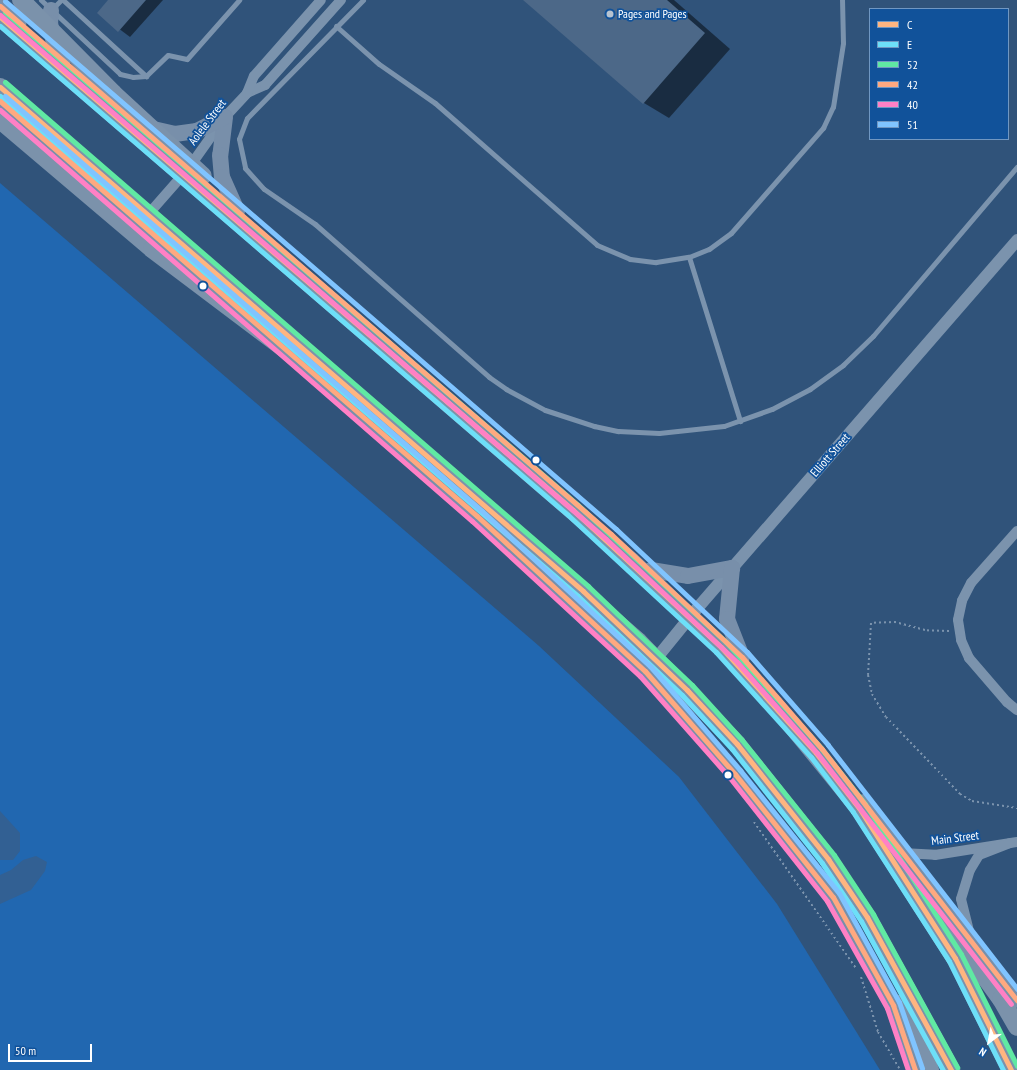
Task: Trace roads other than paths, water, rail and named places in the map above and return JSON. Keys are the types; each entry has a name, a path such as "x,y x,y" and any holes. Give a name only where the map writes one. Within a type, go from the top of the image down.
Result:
{"highway":[{"path":"21,0 160,137 470,421"},
{"path":"0,17 631,561 721,647 812,748 859,808 978,966 1017,1027"},
{"path":"0,87 394,430 583,591 687,690 737,744 782,799 867,917 951,1070"},
{"path":"0,120 152,249 394,430"},
{"path":"859,808 955,958 1012,1070"},
{"path":"867,917 930,1070"}],"main road":[{"path":"54,2 50,23 54,44 63,60"},
{"path":"0,6 651,570 742,657 822,749 972,945 1017,1000"},
{"path":"0,101 141,222 477,516 646,671 735,774 833,897 893,1005 915,1070"},
{"path":"139,125 175,134 196,131 225,117"},
{"path":"225,117 220,155 222,177 237,211"},
{"path":"651,570 688,576 732,568 727,619 742,657"}],"street":[{"name":"Aolele Street","path":"141,222 188,168 225,117 247,93 254,76 322,0"},
{"name":"Aolele Street","path":"247,93 265,85 341,0"},
{"name":"Elliott Street","path":"646,671 694,612 1017,240"},
{"path":"1017,531 966,592 959,610 959,631 969,658 1007,702 1017,710"},
{"name":"Main Street","path":"902,853 935,854 1014,843"},
{"name":"Main Street","path":"972,945 961,898 970,870 979,855 1014,843"}],"lane":[{"path":"54,2 120,74 133,77 146,76 168,55 187,58 238,0"},
{"path":"363,0 254,110 243,126 239,139 242,160 245,168 264,189 315,224 489,377 526,400 567,418 618,431 687,432 740,421 772,409 810,388 859,350 980,213 1017,167"},
{"path":"336,26 379,64 435,103 597,245 619,255 643,261 668,262 689,257 709,249 731,233 827,122 833,107 843,43 842,0"},
{"path":"54,2 146,76"},
{"path":"689,257 740,421"}],"place":[{"name":"Pages and Pages","path":"610,14"}]}
